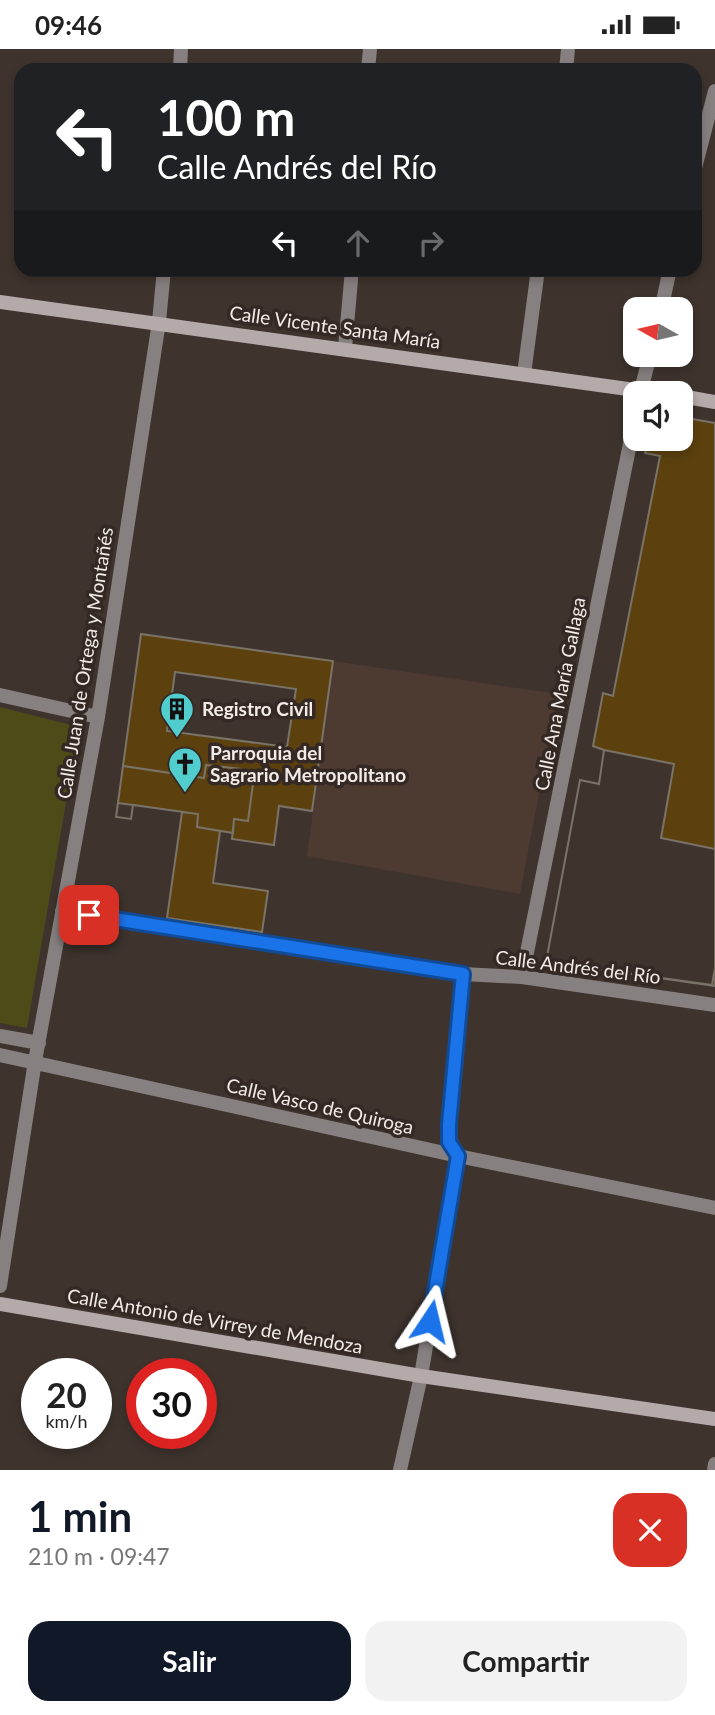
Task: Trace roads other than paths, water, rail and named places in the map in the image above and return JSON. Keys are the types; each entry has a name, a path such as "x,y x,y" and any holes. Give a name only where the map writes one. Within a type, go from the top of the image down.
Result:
{"street":[{"path":"708,139 715,91"},
{"name":"Calle Juan de Ortega y Montañés","path":"0,1286 38,1043 98,717 159,322 163,277"},
{"path":"345,348 351,277"},
{"path":"524,374 537,277"},
{"path":"663,297 668,277"},
{"name":"Calle Vicente Santa María","path":"0,302 345,348 623,389"},
{"path":"693,398 715,402"},
{"name":"Calle Ana María Gallaga","path":"522,977 629,451"},
{"path":"0,695 98,717"},
{"name":"Calle Andrés del Río","path":"62,911 463,974 522,977 715,1005"},
{"path":"400,1470 421,1376 458,1156 449,1142 449,1124 463,974"},
{"path":"0,1036 38,1043"},
{"name":"Calle Vasco de Quiroga","path":"0,1055 458,1156 715,1208"},
{"name":"Calle Antonio de Virrey de Mendoza","path":"0,1304 421,1376 715,1419"},
{"path":"714,1470 715,1464"}],"place":[{"name":"Registro Civil","path":"177,739"},
{"name":"Parroquia del Sagrario Metropolitano","path":"185,794"}]}
